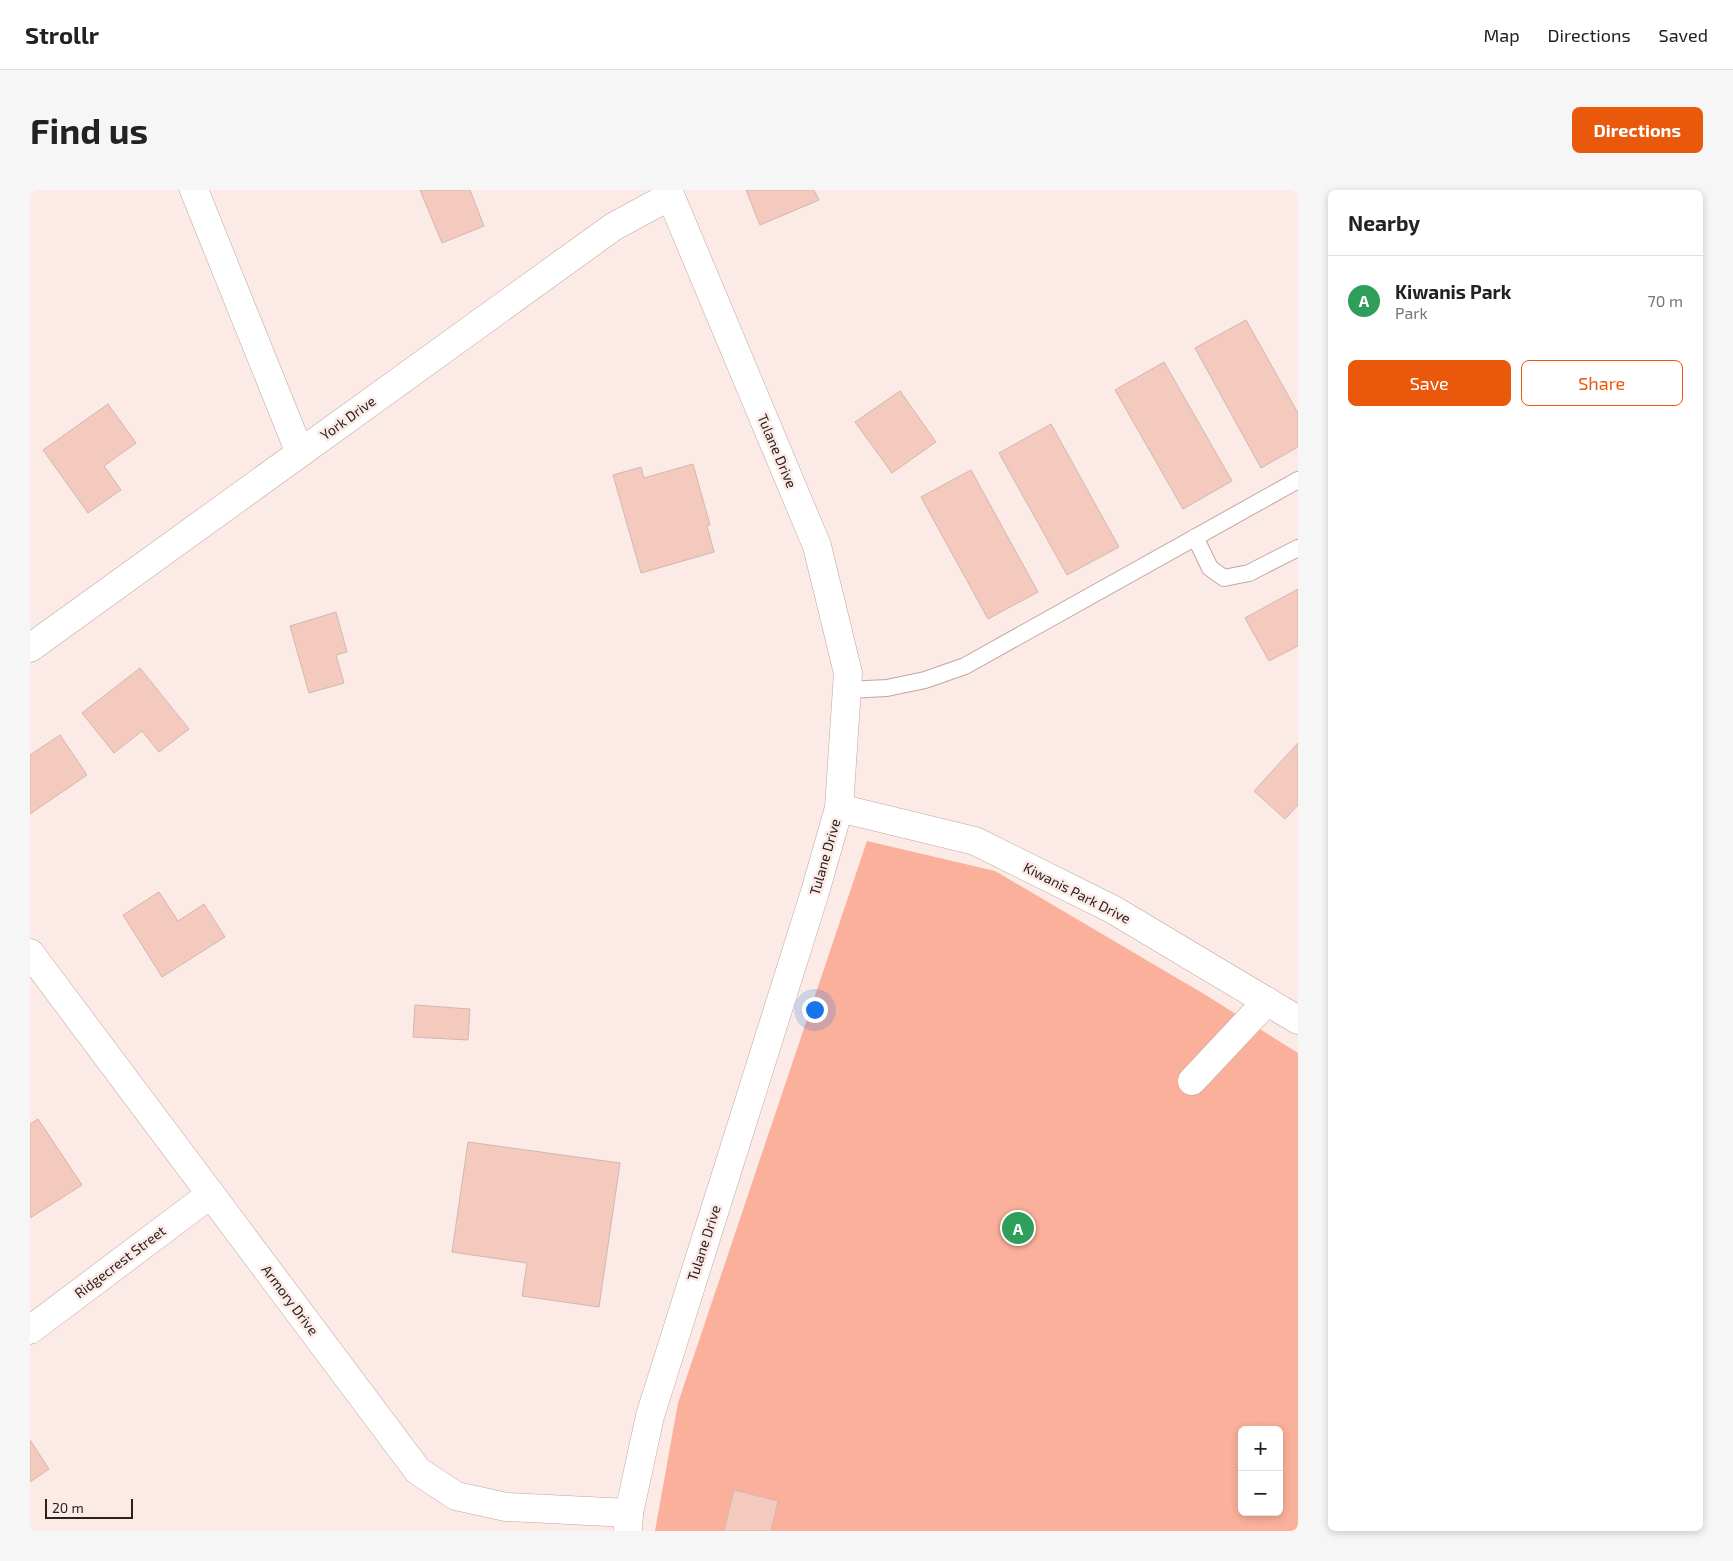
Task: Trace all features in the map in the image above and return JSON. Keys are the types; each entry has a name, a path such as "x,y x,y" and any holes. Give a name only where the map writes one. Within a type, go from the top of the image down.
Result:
{"street":[{"path":"194,190 300,453"},
{"name":"York Drive","path":"30,648 613,226 669,193"},
{"name":"Tulane Drive","path":"629,1522 650,1416 815,892 839,808 848,673 817,546 669,193"},
{"name":"Kiwanis Park Drive","path":"839,808 975,841 1112,909 1298,1020"},
{"name":"Armory Drive","path":"30,953 418,1470 456,1496 506,1507 629,1522"},
{"path":"1192,1081 1267,1001"},
{"name":"Ridgecrest Street","path":"30,1330 211,1194"}],"lane":[{"path":"847,690 887,688 925,680 966,666 1298,480"},
{"path":"1195,537 1210,568 1224,578 1249,573 1298,548"}],"shaded area":[{"path":"867,841 995,871 1204,994 1298,1053 1298,1531 655,1531 678,1403"}],"building":[{"path":"420,190 470,190 484,226 442,243"},
{"path":"746,190 814,190 819,200 760,225"},
{"path":"1246,320 1298,413 1298,447 1261,468 1195,348"},
{"path":"1164,362 1232,481 1183,509 1115,390"},
{"path":"900,391 936,442 892,473 855,422"},
{"path":"108,404 136,443 104,466 121,490 88,513 43,450"},
{"path":"1051,424 1119,547 1067,575 999,453"},
{"path":"693,464 710,525 707,526 714,552 641,573 613,475 641,467 644,478"},
{"path":"971,470 1038,592 988,619 921,497"},
{"path":"1298,589 1298,646 1269,661 1245,618"},
{"path":"336,612 347,652 336,655 344,683 309,693 290,626"},
{"path":"140,668 189,729 159,752 142,731 114,753 82,713"},
{"path":"60,735 87,775 30,814 30,755"},
{"path":"1298,743 1298,805 1285,819 1254,791"},
{"path":"159,892 178,921 204,904 225,937 162,977 123,915"},
{"path":"415,1005 470,1009 468,1040 413,1037"},
{"path":"38,1119 82,1185 30,1218 30,1124"},
{"path":"468,1142 620,1163 599,1307 522,1296 527,1263 452,1252"},
{"path":"30,1440 49,1469 30,1482"},
{"path":"734,1490 778,1501 771,1531 724,1531"}],"place":[{"name":"Kiwanis Park","path":"1018,1228"}]}
